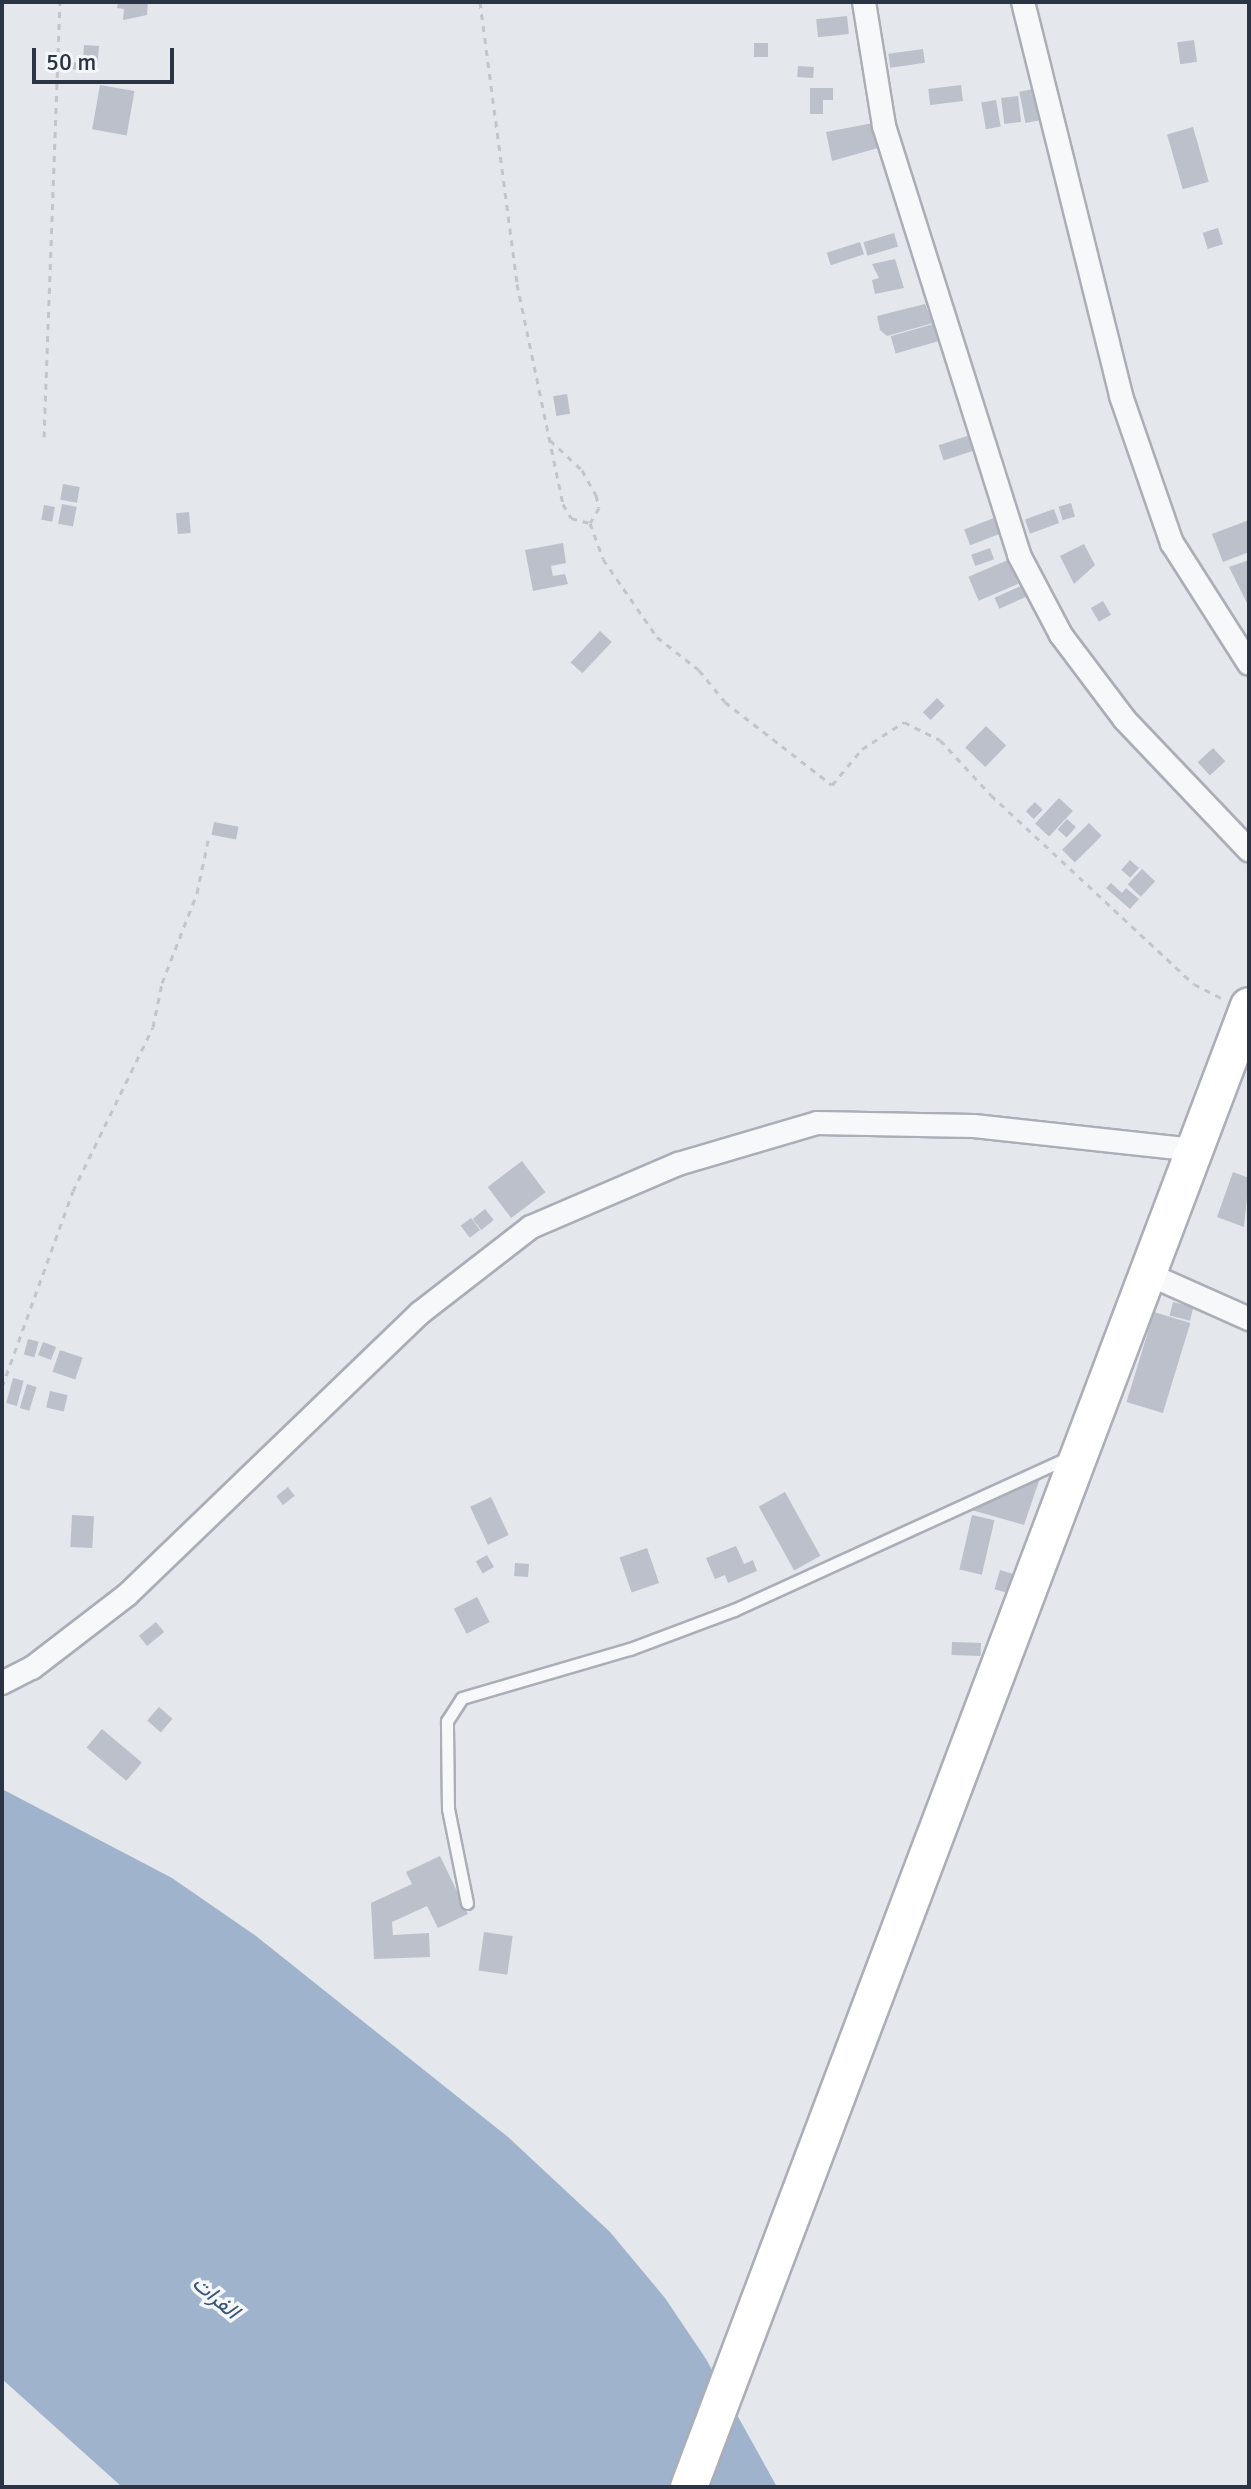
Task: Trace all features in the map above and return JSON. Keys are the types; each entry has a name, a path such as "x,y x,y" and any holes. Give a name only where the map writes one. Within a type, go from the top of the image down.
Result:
{"main road":[{"path":"689,2487 1248,1009"}],"street":[{"path":"864,2 884,126 1019,555 1061,635 1125,720 1249,850"},
{"path":"1023,2 1121,396 1172,543 1249,664"},
{"path":"2,1683 32,1668 128,1594 420,1313 531,1227 678,1164 817,1123 974,1126 1195,1150"},
{"path":"1148,1274 1249,1319"}],"lane":[{"path":"467,1903 448,1809 447,1721 462,1698 630,1649 734,1610 1080,1452"}],"path":[{"path":"44,437 60,2"},
{"path":"480,2 517,284 563,504 571,518 590,523"},
{"path":"550,440 582,470 596,495 599,508 590,523"},
{"path":"590,523 603,559 657,637 699,670 725,702 832,785 862,749 904,722 940,740 991,795 1194,984 1248,1009"},
{"path":"2,1387 73,1191 153,1027 162,983 197,893 209,836"}],"water":[{"name":"الفرات","path":"2,1789 172,1878 256,1936 508,2137 610,2232 665,2298 706,2359 777,2487 122,2487 2,2379"}],"building":[{"path":"118,2 148,2 147,15 123,20 124,9 117,8"},
{"path":"847,16 849,34 818,37 816,19"},
{"path":"1194,40 1197,62 1180,64 1177,42"},
{"path":"754,43 768,43 768,57 754,57"},
{"path":"84,45 99,46 97,71 70,69 70,62 83,63"},
{"path":"923,49 925,63 890,68 888,54"},
{"path":"798,66 814,67 813,78 797,77"},
{"path":"100,85 134,91 127,135 92,129"},
{"path":"961,85 963,101 930,105 928,89"},
{"path":"810,88 833,88 833,100 823,100 823,114 810,114"},
{"path":"1038,88 1044,119 1025,123 1019,92"},
{"path":"1018,96 1021,122 1004,124 1001,98"},
{"path":"996,100 1001,127 986,129 981,103"},
{"path":"873,123 878,148 832,161 826,132"},
{"path":"1193,127 1209,182 1183,189 1167,134"},
{"path":"1218,228 1223,244 1208,249 1203,233"},
{"path":"894,233 898,246 867,256 863,242"},
{"path":"860,242 864,254 831,265 827,253"},
{"path":"895,259 904,288 875,294 872,280 879,278 872,264"},
{"path":"925,304 933,323 887,336 880,330 877,316"},
{"path":"933,324 938,341 896,353 891,336"},
{"path":"567,394 570,414 556,416 553,396"},
{"path":"970,435 975,450 944,460 939,445"},
{"path":"63,484 80,487 77,503 60,500"},
{"path":"1071,503 1075,516 1063,520 1059,507"},
{"path":"62,504 77,507 73,526 58,524"},
{"path":"44,505 55,507 52,522 41,520"},
{"path":"1054,509 1059,523 1030,534 1025,520"},
{"path":"189,512 191,533 178,534 176,513"},
{"path":"994,518 1000,534 970,545 964,529"},
{"path":"1249,520 1249,552 1223,562 1212,534"},
{"path":"563,543 566,563 551,566 553,576 565,574 568,584 533,591 525,550"},
{"path":"1084,544 1095,565 1074,584 1060,556"},
{"path":"990,548 994,559 975,566 971,555"},
{"path":"1008,560 1018,584 979,601 968,577"},
{"path":"1249,560 1249,607 1229,567"},
{"path":"1021,586 1026,597 999,609 995,598"},
{"path":"1103,601 1111,615 1099,622 1091,608"},
{"path":"600,631 612,642 582,673 571,662"},
{"path":"937,698 945,706 931,720 923,712"},
{"path":"986,726 1006,745 985,767 965,748"},
{"path":"1213,748 1225,761 1210,775 1198,762"},
{"path":"1059,798 1073,811 1049,837 1035,824"},
{"path":"1035,802 1043,810 1034,819 1026,811"},
{"path":"1067,819 1076,827 1067,837 1058,829"},
{"path":"214,822 239,827 236,840 212,835"},
{"path":"1089,823 1102,836 1075,863 1062,850"},
{"path":"1130,860 1139,868 1130,878 1121,870"},
{"path":"1142,869 1155,881 1141,897 1128,884"},
{"path":"1111,883 1122,893 1126,888 1139,899 1130,909 1106,888"},
{"path":"522,1161 545,1192 511,1218 488,1187"},
{"path":"1233,1172 1249,1178 1244,1227 1217,1217"},
{"path":"485,1209 494,1220 481,1230 473,1219"},
{"path":"471,1218 480,1230 470,1238 461,1226"},
{"path":"1173,1302 1193,1307 1190,1321 1170,1316"},
{"path":"1154,1312 1190,1323 1163,1413 1127,1402"},
{"path":"28,1339 39,1342 34,1357 24,1354"},
{"path":"43,1342 56,1347 51,1360 38,1355"},
{"path":"60,1350 83,1358 75,1380 53,1372"},
{"path":"13,1378 24,1381 17,1406 6,1403"},
{"path":"27,1384 37,1387 29,1411 20,1408"},
{"path":"50,1391 68,1395 64,1412 46,1408"},
{"path":"1041,1475 1024,1525 968,1509"},
{"path":"288,1487 295,1496 283,1505 276,1496"},
{"path":"785,1492 820,1556 794,1570 759,1507"},
{"path":"491,1497 509,1535 488,1545 470,1507"},
{"path":"72,1515 94,1516 92,1548 70,1547"},
{"path":"972,1515 994,1520 982,1575 959,1570"},
{"path":"736,1546 744,1564 753,1560 757,1571 728,1583 725,1575 715,1579 706,1558"},
{"path":"647,1548 659,1583 632,1592 620,1557"},
{"path":"487,1555 494,1567 483,1574 476,1562"},
{"path":"515,1563 529,1564 528,1577 514,1576"},
{"path":"1000,1570 1014,1574 1009,1593 994,1589"},
{"path":"477,1597 490,1622 467,1634 454,1609"},
{"path":"156,1622 164,1632 147,1646 139,1636"},
{"path":"952,1642 981,1643 981,1656 952,1655"},
{"path":"159,1707 173,1719 161,1732 147,1721"},
{"path":"102,1729 142,1762 126,1781 87,1747"},
{"path":"440,1856 468,1914 438,1928 427,1906 392,1922 393,1935 429,1933 430,1957 374,1959 371,1903 412,1884 406,1872"},
{"path":"484,1932 513,1936 507,1975 479,1971"}]}
